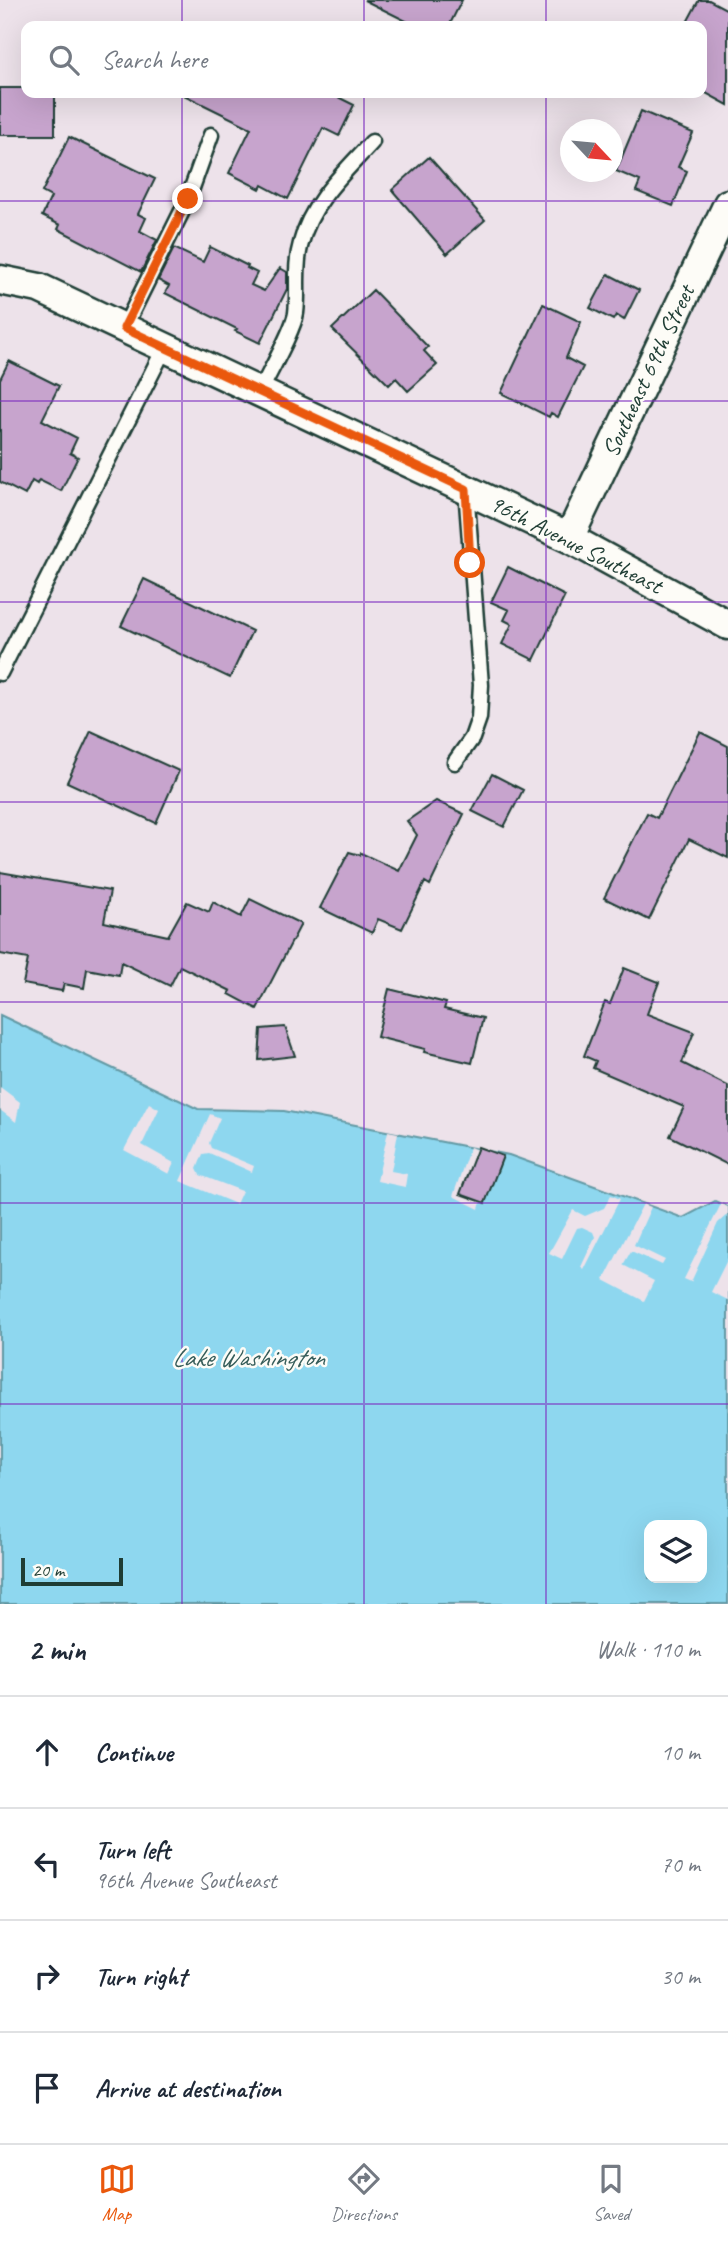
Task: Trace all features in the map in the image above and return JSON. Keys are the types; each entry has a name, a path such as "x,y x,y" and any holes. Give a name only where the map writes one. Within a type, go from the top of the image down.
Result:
{"street":[{"name":"Southeast 69th Street","path":"569,538 728,204"},
{"name":"96th Avenue Southeast","path":"0,280 39,288 466,489 569,538 728,625"}],"lane":[{"path":"124,328 188,199 211,135"},
{"path":"260,392 296,316 297,265 301,242 310,220 323,196 372,142"},
{"path":"0,673 165,347"},
{"path":"455,762 476,728 481,685 466,489"}],"water":[{"name":"Lake Washington","path":"0,1015 198,1109 284,1111 509,1155 683,1218 715,1201 728,1207 728,1604 0,1604"}],"pier":[{"path":"0,1087 20,1102 16,1122 0,1110"},
{"path":"149,1103 159,1109 142,1145 174,1163 169,1174 124,1150"},
{"path":"210,1114 220,1118 209,1143 211,1148 254,1166 252,1172 209,1153 203,1154 197,1169 200,1175 242,1191 236,1204 180,1181"},
{"path":"388,1131 398,1133 391,1171 407,1174 405,1187 377,1181"},
{"path":"470,1147 494,1157 479,1209 453,1196"},
{"path":"611,1195 620,1199 584,1270 581,1267 595,1237 593,1232 582,1227 577,1228 562,1259 549,1253 573,1210 585,1216 604,1208"},
{"path":"643,1204 651,1207 634,1245 665,1260 662,1265 631,1251 623,1265 654,1281 644,1301 604,1280"},
{"path":"721,1204 728,1207 728,1214 718,1223 691,1282 684,1279"},
{"path":"728,1258 728,1300 711,1292"}],"building":[{"path":"364,0 462,0 452,21 406,21"},
{"path":"699,0 709,0 728,10 728,105 707,94 707,21 688,21"},
{"path":"0,88 21,88 21,98 55,98 55,135 0,135"},
{"path":"190,98 340,98 354,105 339,136 323,128 288,199 262,185 260,189 229,173 251,128"},
{"path":"641,111 693,133 678,167 687,171 673,206 636,191 640,181 623,174 623,154"},
{"path":"69,137 155,179 138,214 146,218 140,231 157,240 141,272 58,229 60,225 42,216 51,197 42,192"},
{"path":"429,157 485,220 447,254 392,190"},
{"path":"210,247 257,273 251,285 264,291 280,268 287,272 287,289 260,343 165,293 169,286 158,280 174,248 203,262"},
{"path":"608,274 639,290 624,320 616,315 613,320 590,308"},
{"path":"373,290 428,347 424,351 437,365 408,391 396,378 389,385 332,329"},
{"path":"543,304 581,322 566,358 583,367 558,417 551,413 549,417 501,393"},
{"path":"9,361 59,386 42,420 77,438 70,453 78,457 61,491 39,480 37,484 32,481 25,495 0,482 0,379"},
{"path":"508,567 565,596 534,660 502,644 512,624 504,620 509,610 491,602"},
{"path":"144,579 252,631 230,678 121,626"},
{"path":"91,731 179,771 156,823 67,782"},
{"path":"700,732 728,746 728,858 689,839 649,920 604,898 647,813 657,818"},
{"path":"492,774 523,790 504,827 472,811"},
{"path":"436,801 464,814 430,885 425,882 402,929 378,919 372,933 320,908 349,852 361,853 399,871 417,835 407,821"},
{"path":"0,872 110,891 104,922 168,936 187,902 209,912 213,902 241,917 250,899 301,924 257,1009 229,994 231,991 180,966 170,986 121,962 119,975 87,969 84,988 64,984 62,991 23,984 28,959 0,954"},
{"path":"624,968 659,982 647,1014 694,1032 682,1063 728,1086 728,1165 670,1136 684,1107 593,1068 596,1061 584,1056 605,1002 610,1004"},
{"path":"389,989 446,1003 444,1009 483,1018 472,1063 377,1037"},
{"path":"285,1027 295,1056 259,1060 261,1029"},
{"path":"478,1147 503,1156 485,1203 460,1194"}],"route":[{"path":"188,199 124,328 466,489 470,563"}]}
